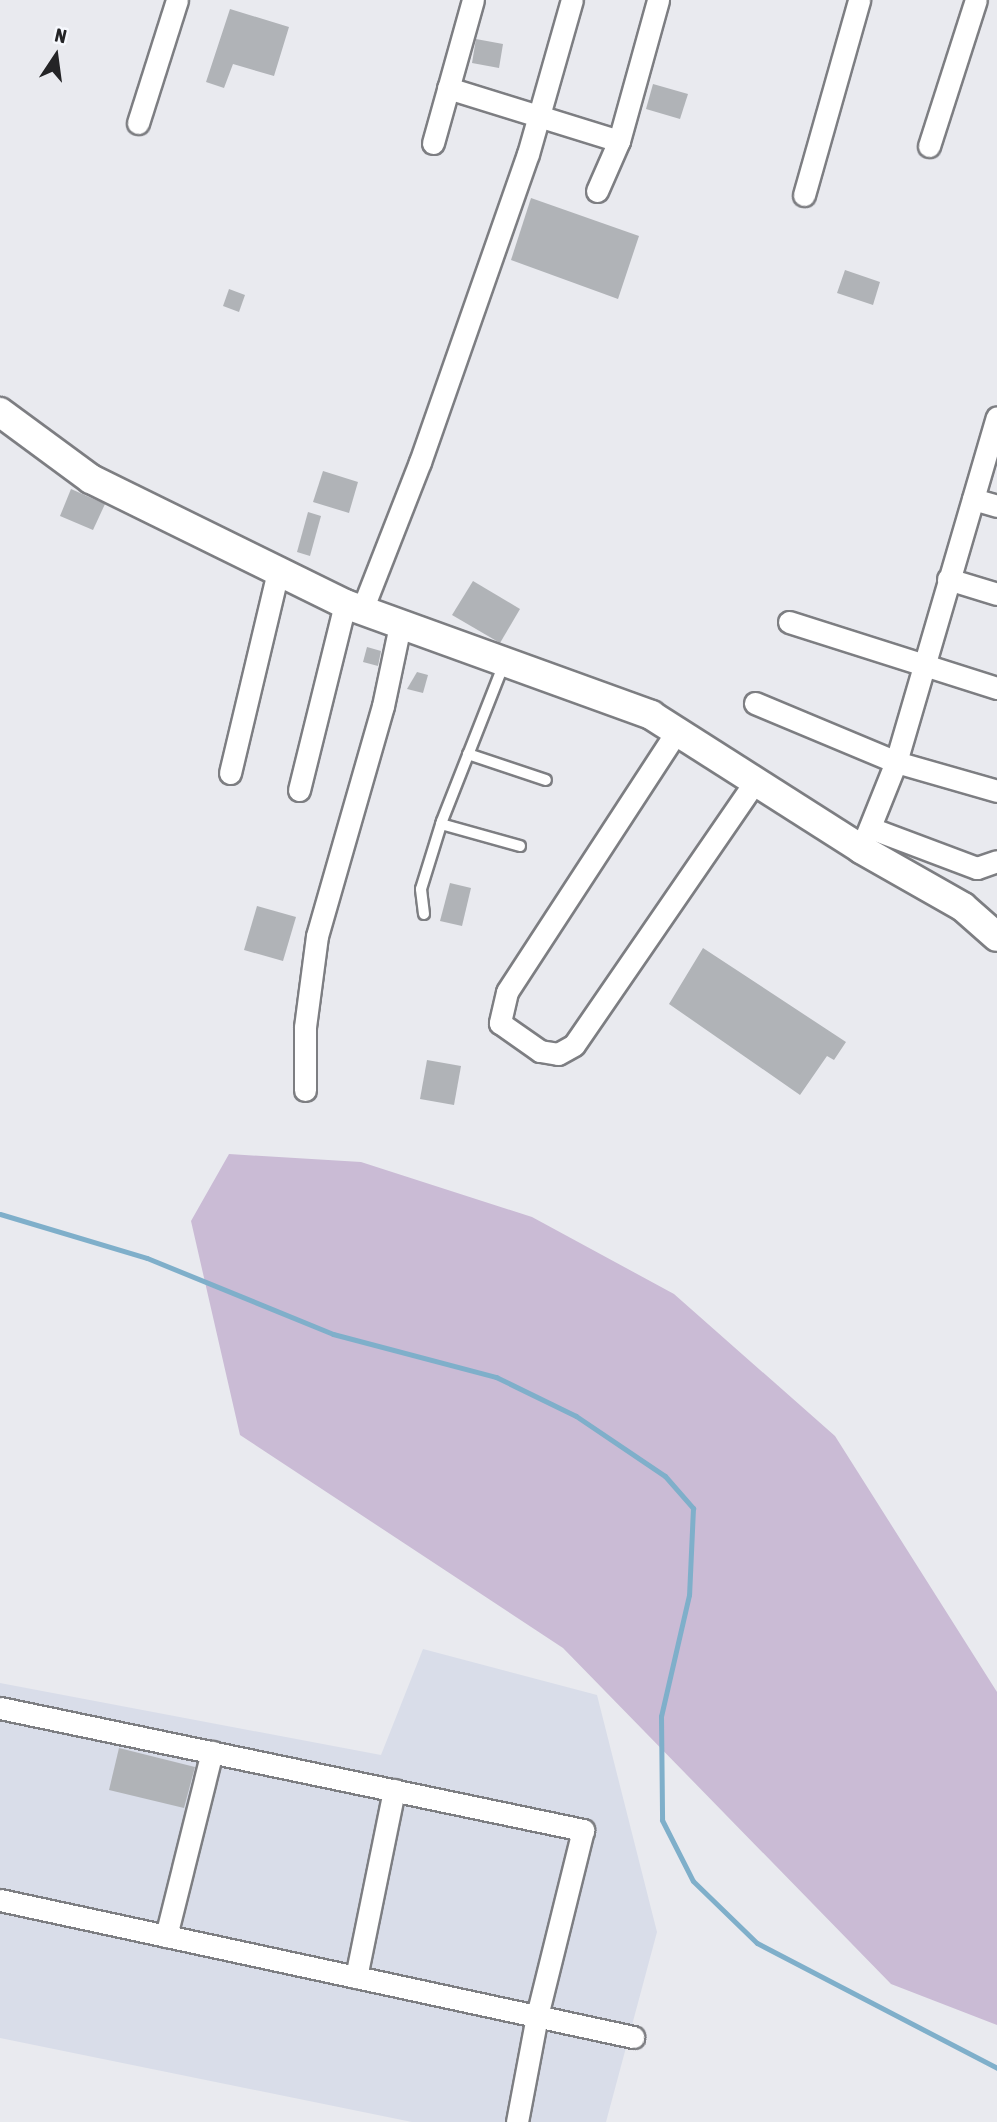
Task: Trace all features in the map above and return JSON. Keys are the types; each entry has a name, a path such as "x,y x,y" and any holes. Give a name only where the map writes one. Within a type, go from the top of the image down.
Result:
{"street":[{"path":"138,123 177,0"},
{"path":"433,143 473,0"},
{"path":"299,790 353,607 420,462 538,117 572,0"},
{"path":"597,191 619,141 658,0"},
{"path":"804,195 859,0"},
{"path":"929,146 976,0"},
{"path":"448,88 619,141"},
{"path":"0,412 91,479 353,607 504,664 651,715 755,782 867,839 963,907 997,937"},
{"path":"867,839 897,762 922,664 997,417"},
{"path":"973,499 997,506"},
{"path":"230,773 278,571"},
{"path":"948,579 997,594"},
{"path":"789,622 997,688"},
{"path":"305,1090 305,1027 317,936 383,706 400,625"},
{"path":"755,704 897,762 997,792"},
{"path":"677,731 507,992 500,1023 540,1051 558,1054 574,1045 755,782"},
{"path":"867,839 977,868 997,861"},
{"path":"0,1708 583,1830 537,2016 517,2122"},
{"path":"166,1936 212,1752"},
{"path":"356,1977 394,1790"},
{"path":"0,1900 633,2037"}],"lane":[{"path":"424,914 422,889 441,824 504,664"},
{"path":"468,754 546,780"},
{"path":"441,824 520,846"}],"shaded area":[{"path":"229,1154 361,1162 532,1217 674,1294 835,1436 997,1692 997,2025 891,1984 563,1648 240,1435 191,1221"},
{"path":"423,1649 597,1695 657,1932 606,2122 412,2122 0,2038 0,1683 381,1755"}],"building":[{"path":"230,9 289,27 274,76 233,64 224,88 206,82"},
{"path":"476,39 503,44 499,68 472,63"},
{"path":"653,84 688,94 680,119 646,109"},
{"path":"531,198 639,236 618,299 511,260"},
{"path":"845,270 880,282 873,305 837,293"},
{"path":"229,289 245,295 239,312 223,306"},
{"path":"323,471 358,482 349,513 313,502"},
{"path":"71,489 105,504 93,530 60,516"},
{"path":"308,512 321,516 310,556 297,552"},
{"path":"473,581 520,609 500,643 452,615"},
{"path":"367,647 381,651 378,666 363,662"},
{"path":"417,672 428,675 423,693 407,689"},
{"path":"450,883 471,888 462,926 440,921"},
{"path":"257,906 296,917 283,961 244,950"},
{"path":"703,948 846,1042 834,1060 827,1056 800,1095 669,1004"},
{"path":"427,1060 461,1066 454,1105 420,1099"},
{"path":"119,1748 195,1767 184,1808 109,1790"}],"waterway":[{"path":"0,1214 147,1258 333,1334 496,1377 576,1416 665,1476 693,1508 689,1595 661,1716 662,1820 693,1881 757,1943 997,2068"}]}
